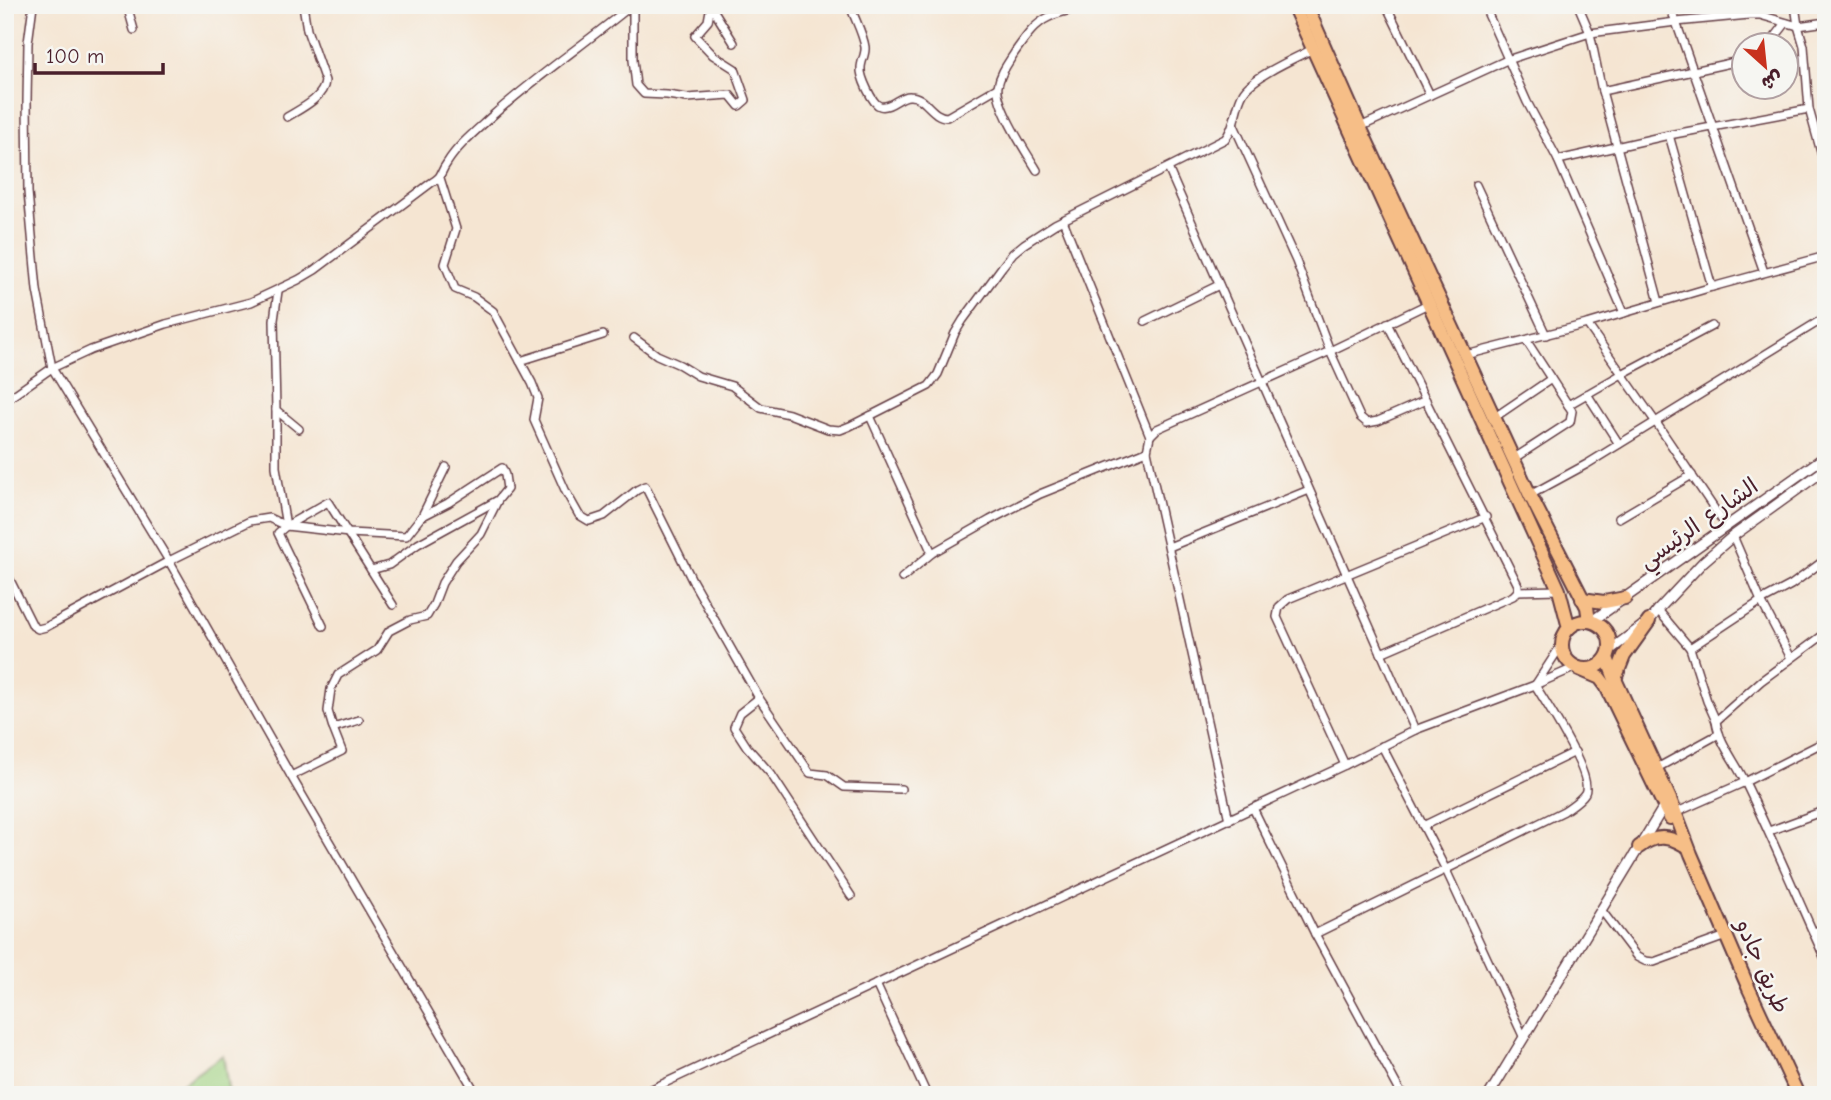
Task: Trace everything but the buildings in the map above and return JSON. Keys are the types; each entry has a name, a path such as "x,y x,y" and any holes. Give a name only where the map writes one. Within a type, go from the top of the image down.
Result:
{"highway":[{"path":"1293,5 1434,301 1466,355 1530,495 1587,607 1591,621"},
{"path":"1306,5 1559,590 1569,628"},
{"path":"1582,599 1604,602 1625,598"},
{"path":"1591,621 1603,627 1610,637 1609,654 1593,669 1578,668 1564,656 1562,644 1565,633 1578,622 1591,621"},
{"path":"1615,680 1624,656 1650,621"},
{"name":"طريق جادو","path":"1609,654 1615,680 1657,768 1667,802 1675,813 1687,850"},
{"name":"طريق جادو","path":"1578,668 1600,678 1606,686 1667,802 1798,1095"},
{"path":"1639,847 1656,837 1666,837 1675,839 1687,850"}],"street":[{"path":"33,5 28,43 28,192 37,290 52,368 169,561 477,1095"},
{"path":"127,5 134,30"},
{"path":"287,117 318,96 325,88 307,30 303,5"},
{"path":"5,401 52,368 91,351 137,333 235,306 278,291 315,270 440,178 447,163 492,116 633,5"},
{"path":"633,5 636,85 644,94 687,98 730,95 739,106 746,100 735,69 713,55 695,36 708,21 711,6"},
{"path":"849,5 865,47 861,72 872,98 879,106 890,105 909,95 915,96 939,116 947,117 997,88"},
{"path":"1037,170 998,97 1000,75 1036,26 1048,17 1086,5"},
{"path":"1386,5 1430,95"},
{"path":"1484,5 1540,130 1558,160 1624,313"},
{"path":"1578,5 1590,33 1602,91 1659,302"},
{"path":"1669,5 1764,272"},
{"path":"1795,5 1804,46 1809,109 1826,170"},
{"path":"711,6 734,43"},
{"path":"1360,127 1507,60 1590,33 1749,15 1760,15 1798,26 1826,22"},
{"path":"1779,32 1786,23"},
{"path":"634,338 657,355 698,376 732,386 761,408 789,414 828,429 840,430 929,386 938,374 963,320 1013,253 1063,220 1225,139 1230,133 1240,99 1248,85 1313,49"},
{"path":"1602,91 1730,63"},
{"path":"1558,160 1669,135 1809,109"},
{"path":"1233,123 1296,261 1330,351 1360,417 1367,423 1378,421 1426,400"},
{"path":"1669,135 1712,287"},
{"path":"1168,168 1415,730"},
{"path":"440,178 456,229 444,264 455,289 474,297 493,311 520,361 538,398 534,420 579,515 589,521 604,516 645,485 692,580 759,698 810,773 827,775 844,787 901,789"},
{"path":"1476,185 1546,335"},
{"path":"1063,220 1150,436 1147,451 1228,820"},
{"path":"1466,355 1587,324 1826,256"},
{"path":"1145,321 1219,285"},
{"path":"278,291 274,320 276,467 286,526"},
{"path":"1150,436 1157,429 1434,301"},
{"path":"1530,495 1587,464 1826,317"},
{"path":"1387,323 1486,517 1518,585 1518,591"},
{"path":"1587,324 1727,526"},
{"path":"1568,405 1712,326"},
{"path":"520,361 603,335"},
{"path":"1513,458 1570,422 1573,411 1526,340"},
{"path":"1495,417 1551,379"},
{"path":"1587,394 1619,444"},
{"path":"276,410 299,429"},
{"path":"870,416 932,553"},
{"path":"902,578 932,553 990,520 1040,495 1147,451"},
{"name":"الشارع الرئيسي","path":"1591,621 1826,456"},
{"path":"5,570 33,626 38,629 250,521 269,518 286,526 406,536 421,517 446,467"},
{"path":"291,776 342,751 328,710 331,689 338,675 377,650 389,631 410,620 427,616 442,583 456,561 481,534 498,500 507,489 502,468 421,517"},
{"name":"الشارع الرئيسي","path":"1609,654 1650,621 1703,562 1733,536 1826,469"},
{"path":"1619,518 1692,475"},
{"path":"1169,547 1309,490"},
{"path":"371,570 389,565 418,544 498,500"},
{"path":"323,626 278,533 328,502 393,605"},
{"path":"1345,765 1278,617 1279,607 1288,599 1486,517"},
{"path":"1733,536 1761,601 1791,658"},
{"path":"1690,648 1826,559"},
{"path":"1381,653 1513,596 1518,591 1559,590"},
{"path":"1658,610 1690,648 1719,734 1769,831 1826,961"},
{"path":"1716,721 1791,658 1826,633"},
{"path":"1535,685 1562,644"},
{"path":"639,1095 1415,730 1578,668"},
{"path":"1315,934 1564,811 1585,793 1587,786 1574,752 1535,685"},
{"path":"759,698 740,713 734,727 747,747 771,774 851,895"},
{"path":"333,728 359,720"},
{"path":"1657,768 1719,734"},
{"path":"1675,813 1745,782 1826,741"},
{"path":"1382,746 1446,870 1523,1037"},
{"path":"1423,826 1574,752"},
{"path":"1489,1095 1667,802"},
{"path":"1253,808 1315,934 1402,1095"},
{"path":"1769,831 1826,810"},
{"path":"1602,911 1637,957 1644,961 1654,962 1726,936"},
{"path":"1812,933 1826,926"},
{"path":"876,984 927,1095"}],"green space":[{"path":"223,1055 229,1095 166,1095"}]}
